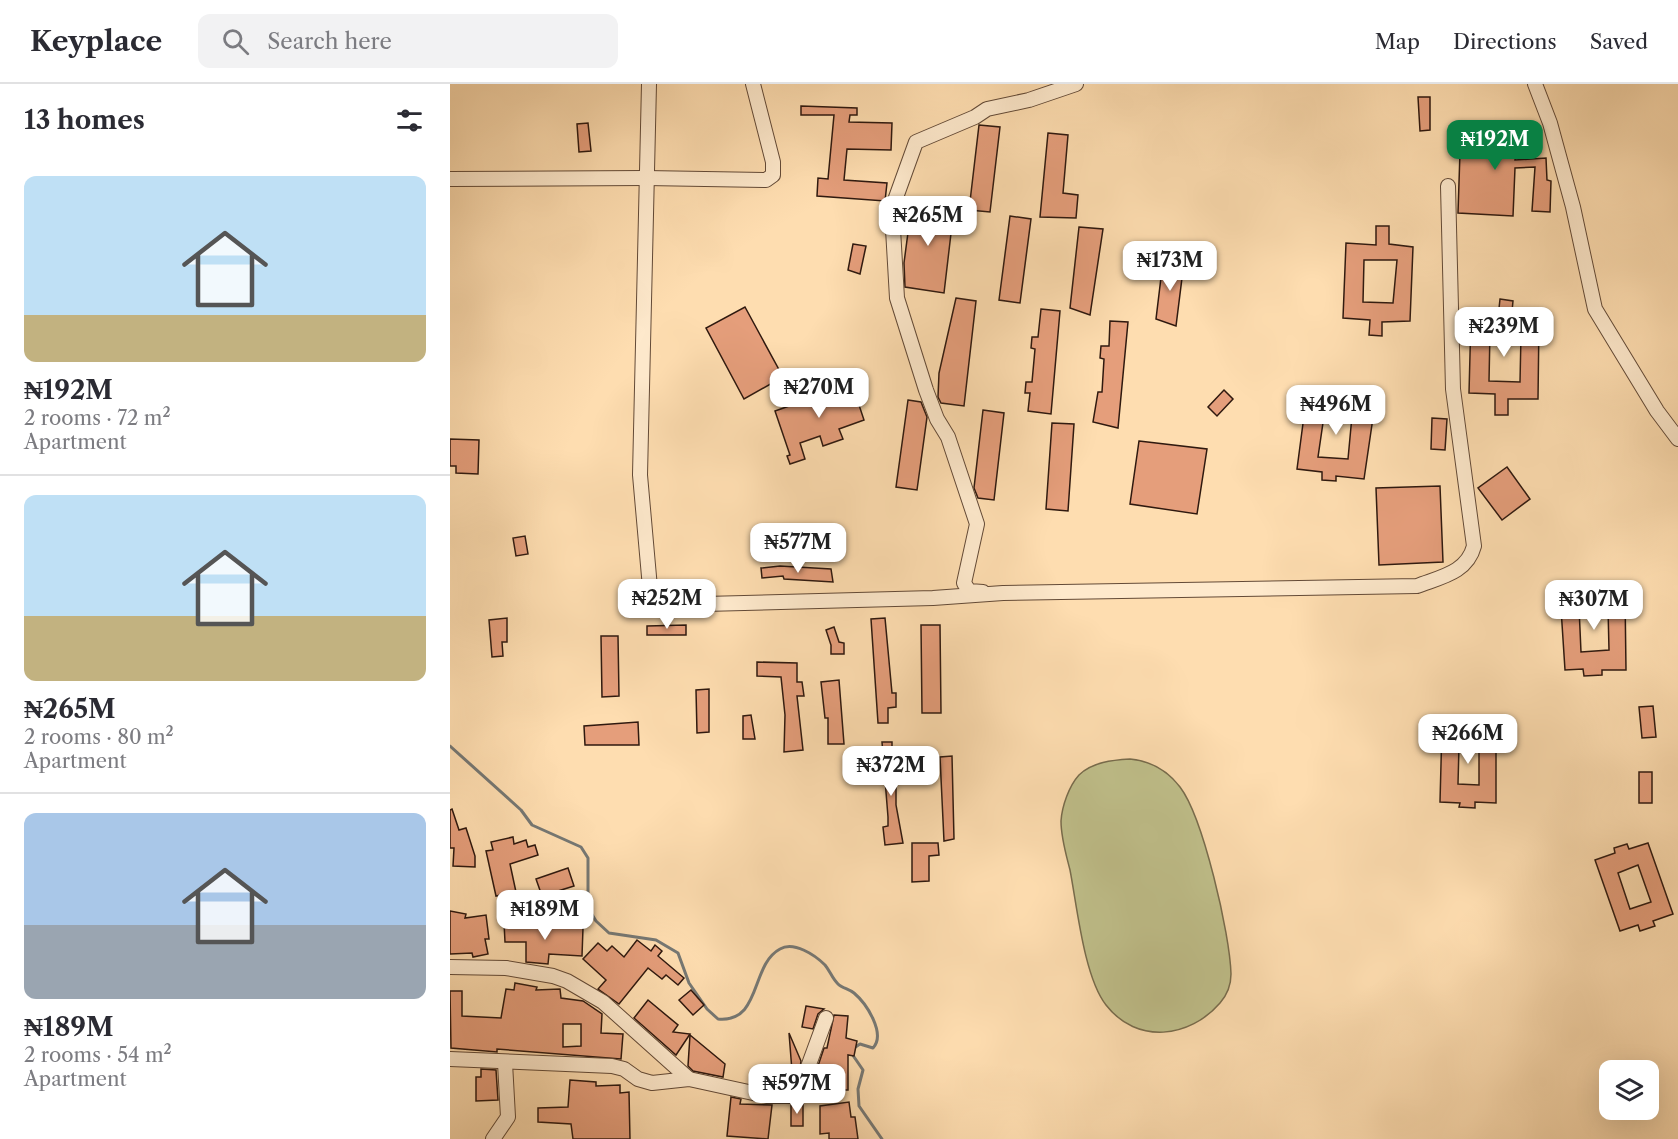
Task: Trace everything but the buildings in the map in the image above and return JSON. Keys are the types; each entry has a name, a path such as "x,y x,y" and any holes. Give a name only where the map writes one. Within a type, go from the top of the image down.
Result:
{"street":[{"path":"649,84 640,475 651,599 665,605 933,598 1003,593 1417,586 1450,574 1463,566 1474,546 1453,389 1448,186"},
{"path":"450,179 766,180 773,175 773,162 753,84"},
{"path":"1003,593 969,591 964,583 977,524 948,437 937,419 926,390 897,298 894,203 916,142 975,117 987,109 1058,92 1076,84"},
{"path":"1535,84 1550,123 1573,207 1595,309 1657,411 1678,439"},
{"path":"450,967 506,968 567,981 603,1002 689,1079"},
{"path":"450,1059 612,1066 624,1069 638,1079 652,1083 689,1079 767,1096 790,1096 807,1090 808,1067 826,1018"},
{"path":"493,1139 508,1117 505,1063"}],"green space":[{"path":"1130,759 1152,764 1164,771 1180,787 1189,802 1198,823 1214,877 1226,932 1231,974 1227,993 1208,1015 1179,1030 1148,1031 1133,1026 1119,1018 1098,993 1082,940 1064,846 1061,821 1064,803 1079,775 1096,764"}],"waterway":[{"path":"450,746 521,810 532,825 581,847 588,858 588,908 596,921 609,933 656,940 678,953 689,983 707,1009 718,1019 732,1018 742,1012 749,1003 764,967 780,949 798,948 821,961 838,984 854,993 864,1004 873,1019 877,1035 873,1048 860,1044 854,1048"},
{"path":"852,1054 863,1070 858,1089 859,1106 882,1139"}]}
